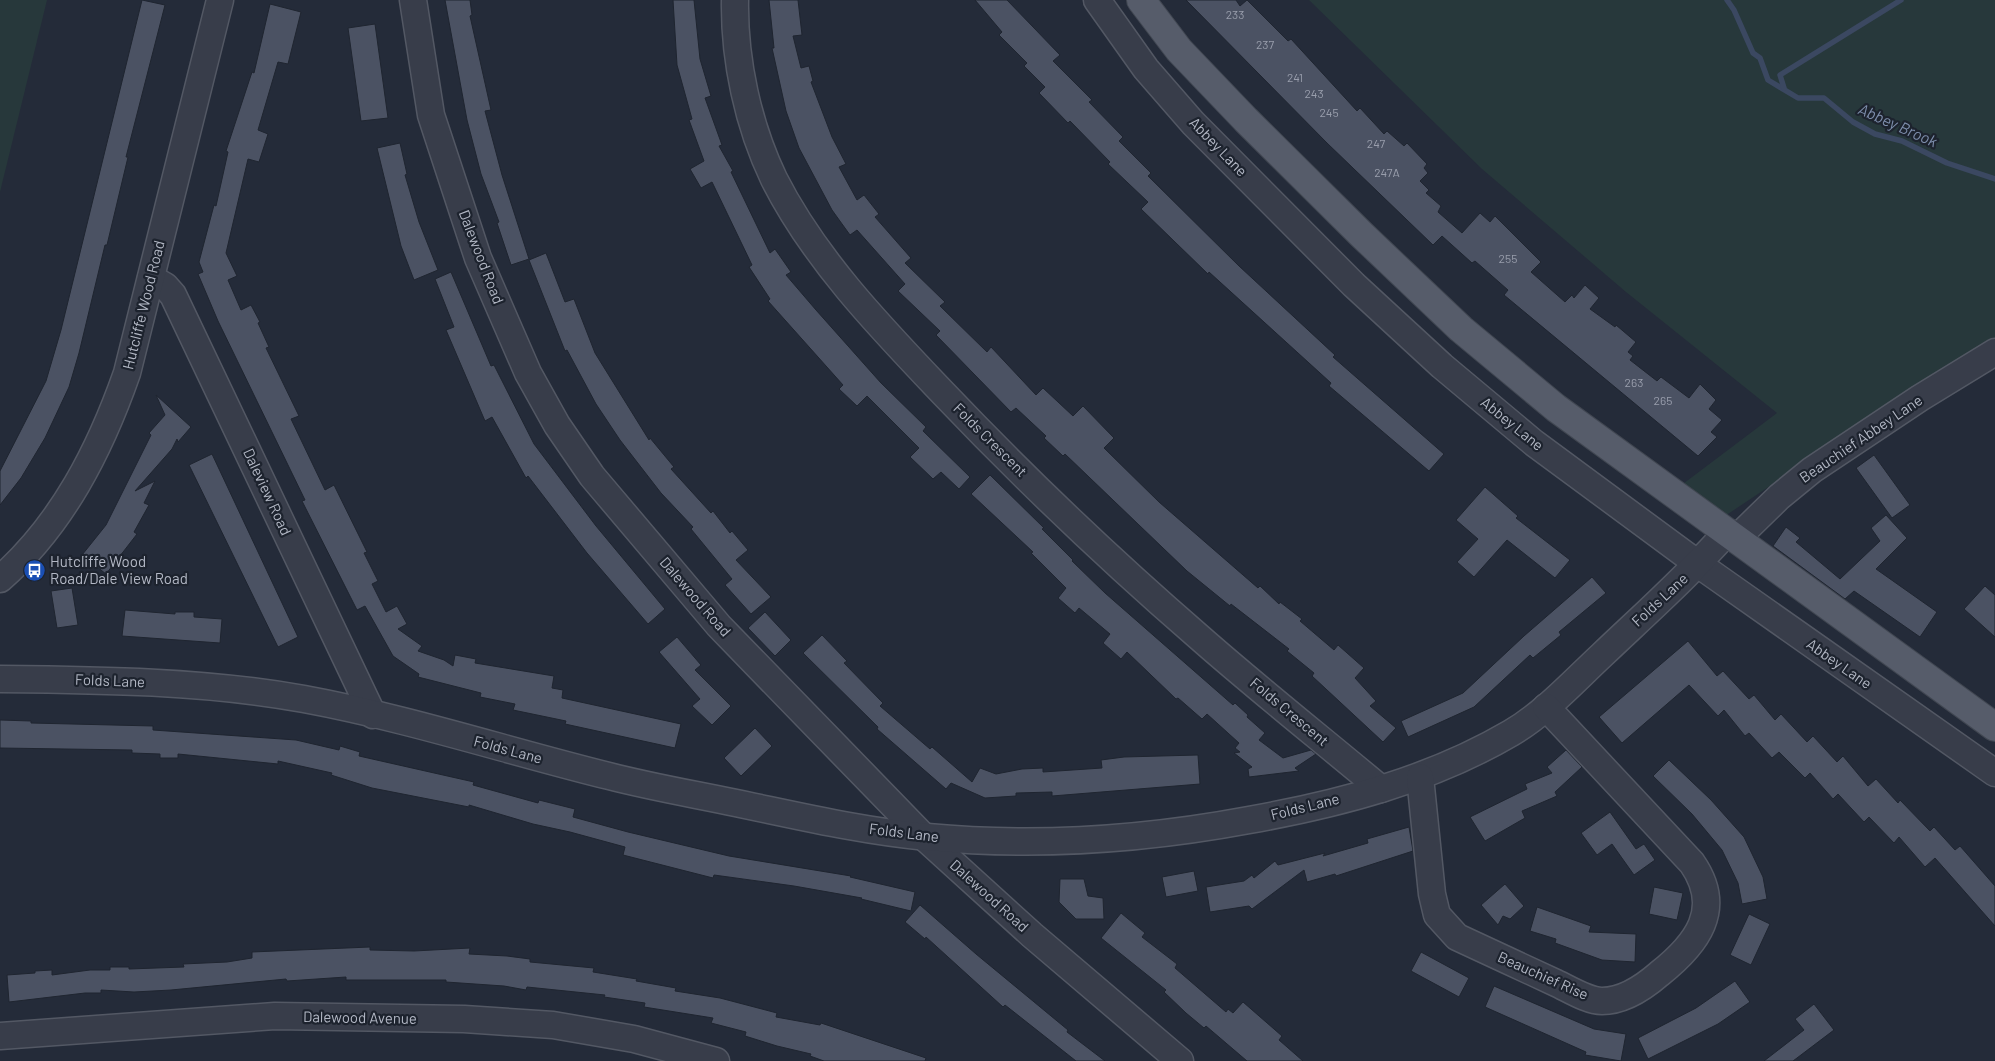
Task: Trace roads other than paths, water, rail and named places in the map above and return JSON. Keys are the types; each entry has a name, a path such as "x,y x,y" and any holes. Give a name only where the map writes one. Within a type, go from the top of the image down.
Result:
{"main road":[{"path":"1141,0 1180,50 1246,120 1362,235 1461,328 1556,408 1995,727"}],"street":[{"name":"Hutcliffe Wood Road","path":"0,579 21,561 60,512 111,417 126,374 220,0"},
{"name":"Dalewood Road","path":"413,0 431,115 478,258 528,373 557,425 592,476 720,626 924,837 1032,935 1180,1061"},
{"name":"Folds Crescent","path":"735,0 741,74 753,123 774,177 800,225 833,270 904,352 981,433 1127,574 1199,638 1381,789"},
{"name":"Abbey Lane","path":"1097,0 1146,69 1193,122 1354,285 1442,366 1534,443 1698,564 1995,773"},
{"name":"Daleview Road","path":"151,278 165,286 173,295 373,715"},
{"name":"Beauchief Abbey Lane","path":"1732,536 1812,470 1920,398 1995,352"},
{"name":"Folds Lane","path":"0,678 122,681 205,687 303,699 373,715 616,778 845,825 924,837 1005,842 1069,842 1147,837 1280,814 1381,789 1420,777 1514,732 1546,708 1698,564 1732,536"},
{"name":"Beauchief Rise","path":"1420,777 1432,894 1437,915 1456,937 1578,993 1600,1001 1617,999 1644,986 1682,956 1695,940 1704,918 1706,895 1703,878 1692,863 1546,708"},
{"name":"Dalewood Avenue","path":"0,1036 275,1016 464,1019 554,1025 634,1039 716,1061"}],"waterway":[{"name":"Abbey Brook","path":"1727,0 1734,10 1753,53 1760,58 1768,80 1798,98 1824,98 1853,122 1875,134 1902,141 1947,163 1995,179"},
{"path":"1784,88 1780,75 1901,0"}],"place":[{"name":"Hutcliffe Wood Road/Dale View Road","path":"34,571"}]}
